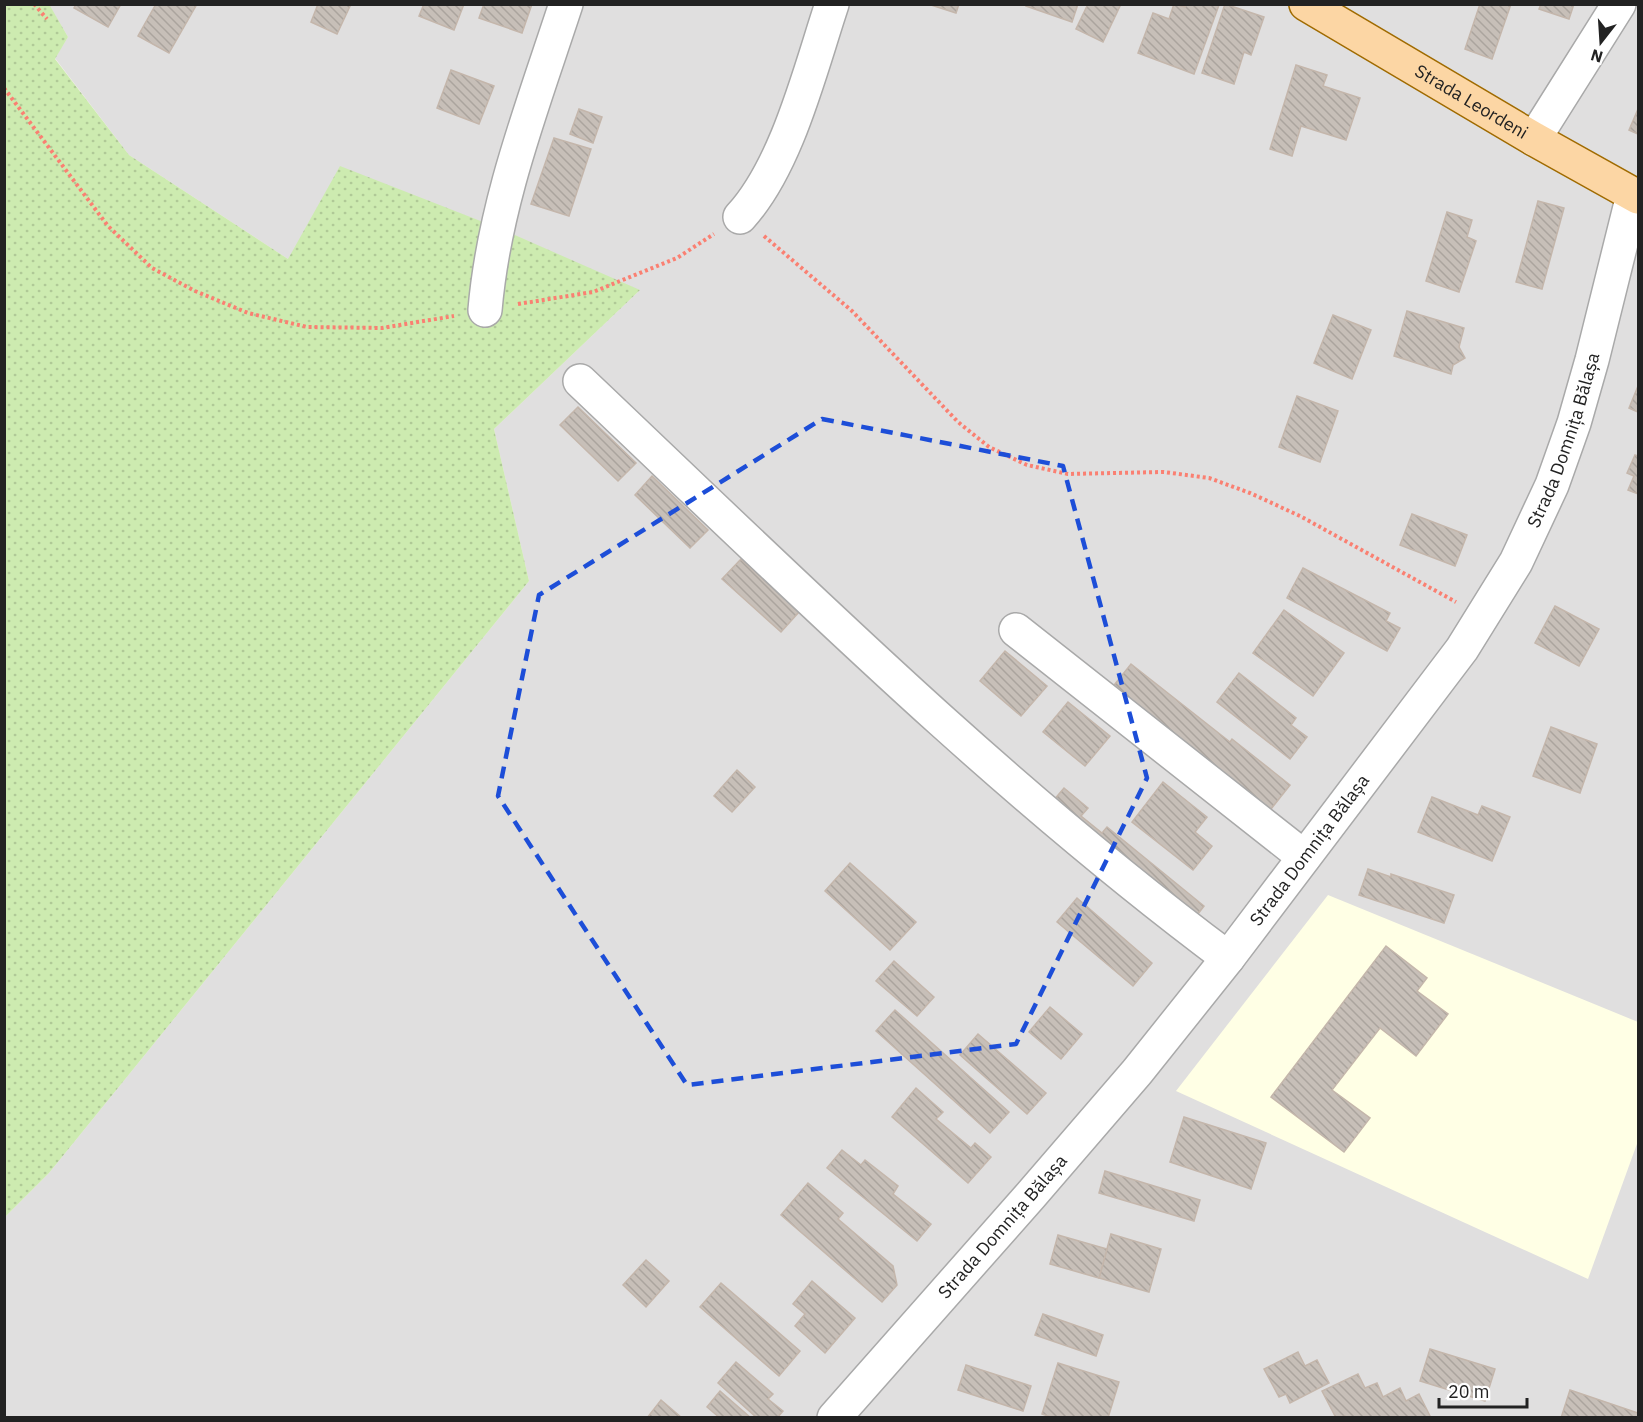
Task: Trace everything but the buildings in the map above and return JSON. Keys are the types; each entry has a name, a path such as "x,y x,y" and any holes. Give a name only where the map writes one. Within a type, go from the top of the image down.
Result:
{"main road":[{"name":"Strada Leordeni","path":"1306,4 1534,139 1636,196"}],"street":[{"path":"485,310 488,273 504,198 566,4"},
{"path":"740,217 760,193 773,168 791,125 832,4"},
{"path":"1534,139 1619,4"},
{"name":"Strada Domnița Bălașa","path":"834,1418 1137,1072 1228,958 1462,649 1516,562 1552,485 1574,423 1636,196"},
{"path":"580,381 769,561 1032,802 1228,958"},
{"path":"1016,630 1304,857"}],"path":[{"path":"34,4 47,19"},
{"path":"4,88 108,226 152,268 195,291 248,313 307,327 382,328 593,292 677,258 740,217 852,311 958,422 989,447 1026,465 1068,474 1164,472 1209,478 1250,493 1300,516 1482,617"}],"highlighted area":[{"path":"822,419 1063,466 1147,778 1016,1044 687,1085 498,796 539,595"}],"shaded area":[{"path":"49,5 1638,5 1638,1417 5,1418 5,1217 49,1173 529,581 494,429 640,290 288,259 129,155 55,58 68,37"},
{"path":"1328,895 1638,1022 1638,1141 1588,1279 1176,1091"}],"green space":[{"path":"49,4 68,37 55,59 129,155 288,259 340,166 501,229 640,290 494,429 529,581 49,1173 5,1217 4,5"}]}
